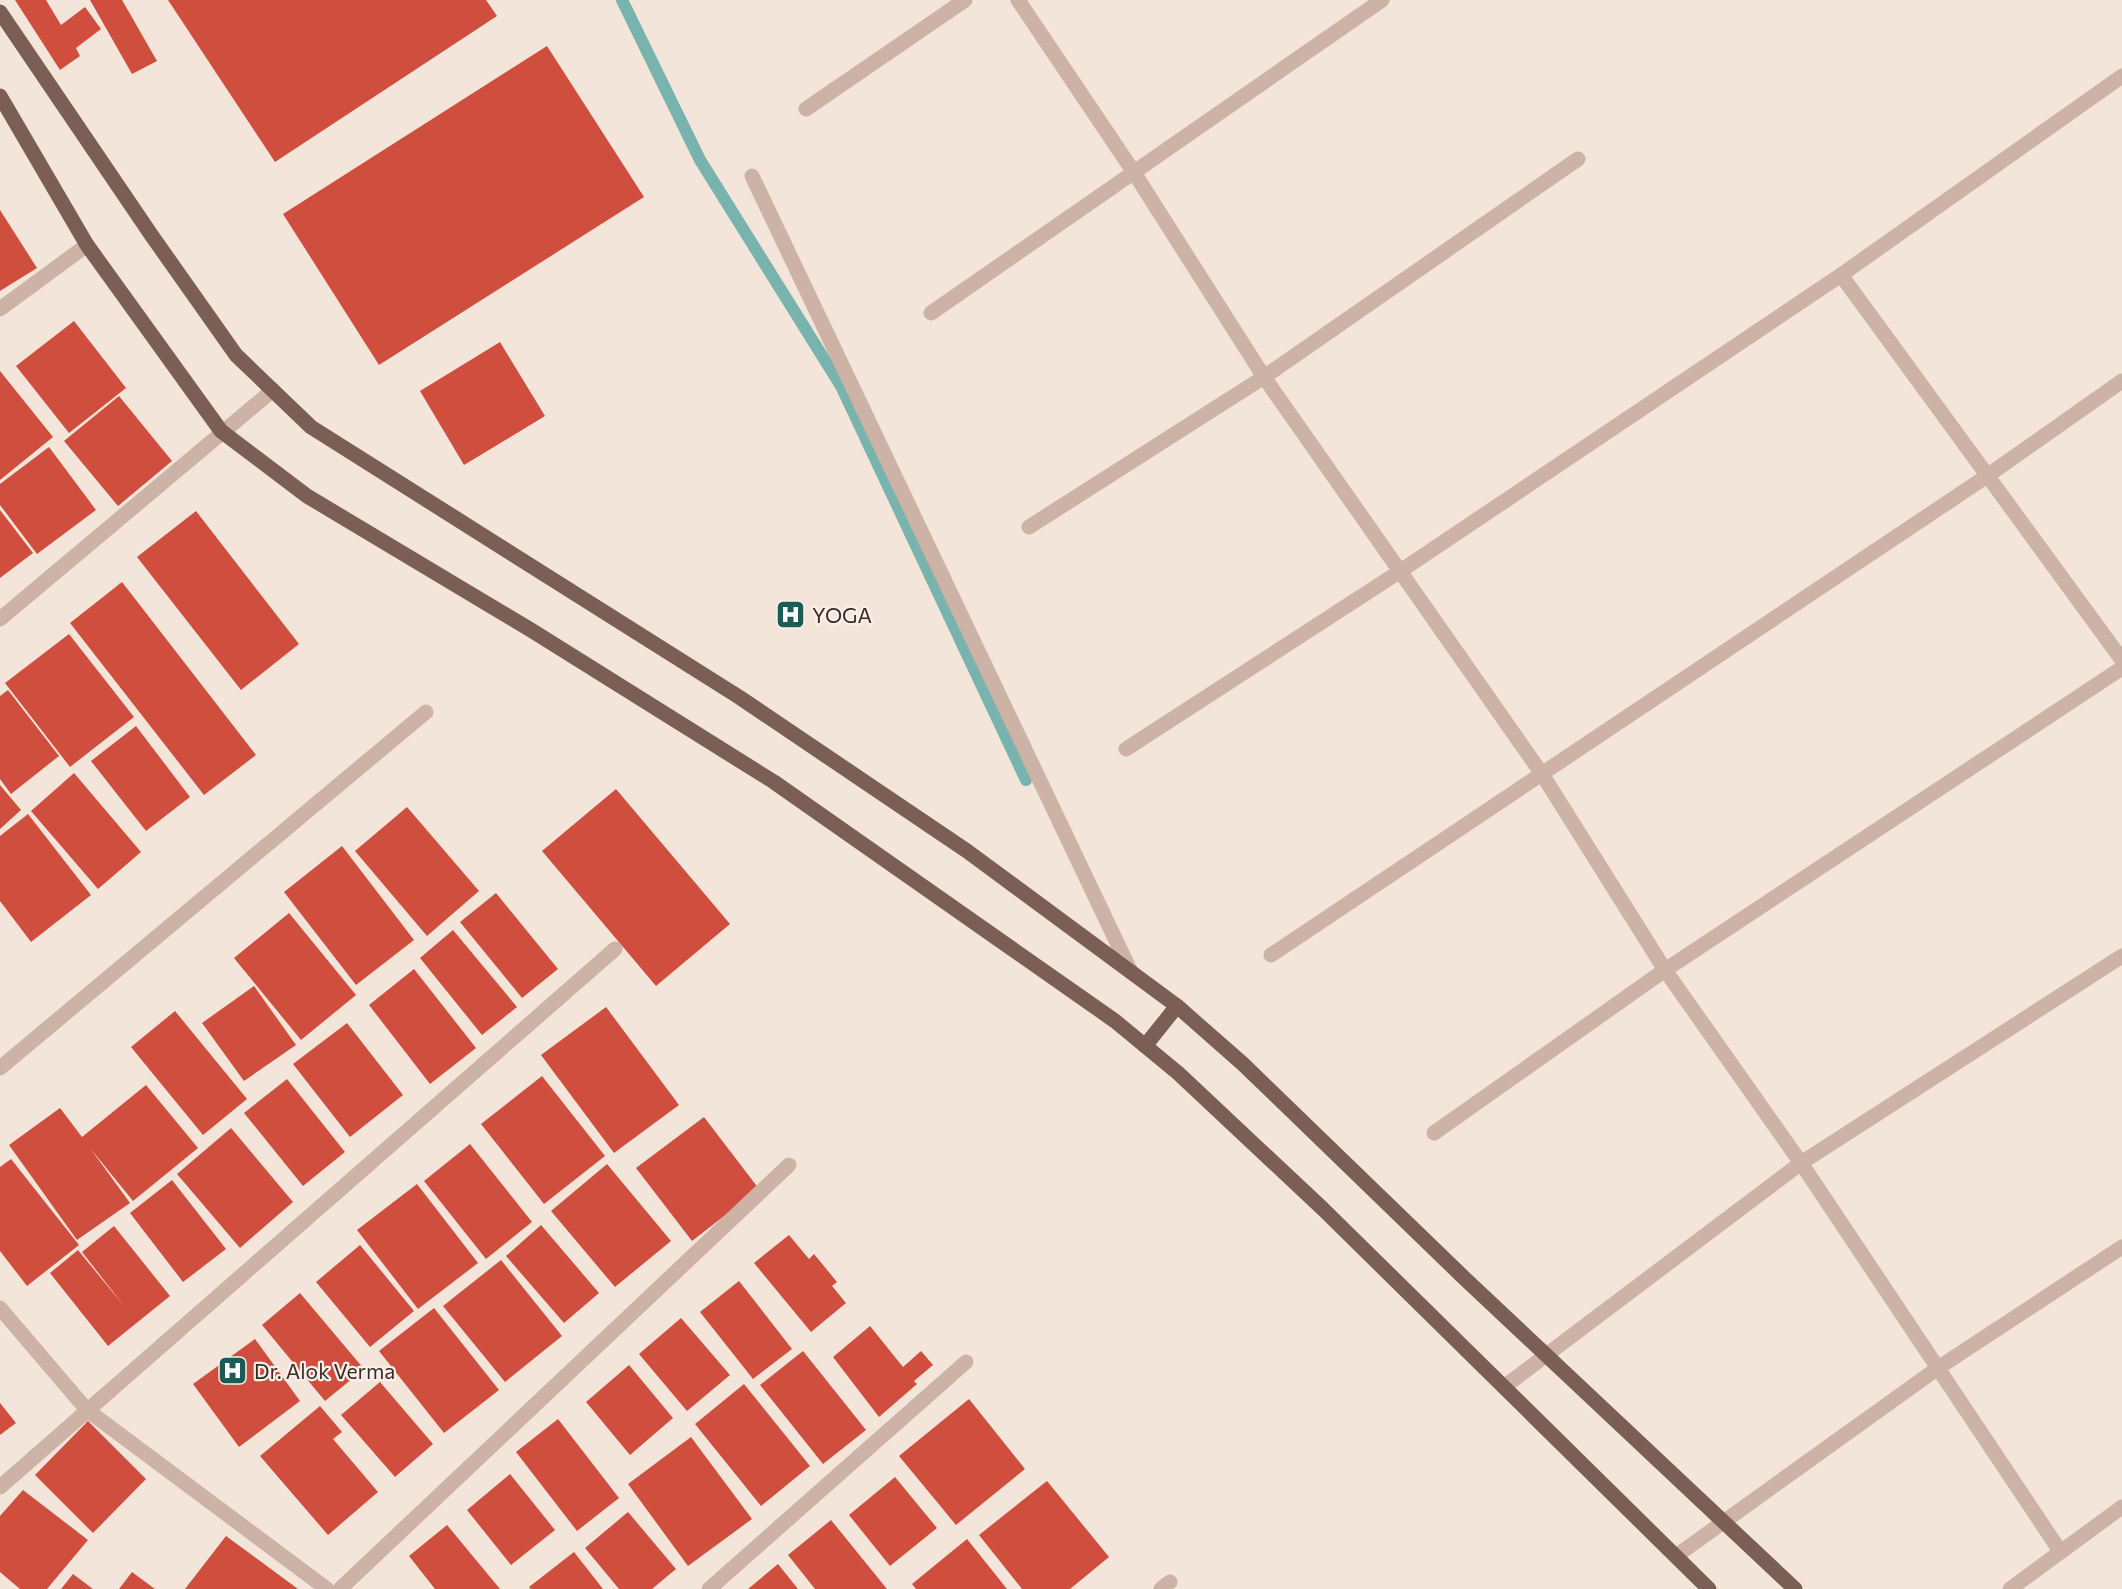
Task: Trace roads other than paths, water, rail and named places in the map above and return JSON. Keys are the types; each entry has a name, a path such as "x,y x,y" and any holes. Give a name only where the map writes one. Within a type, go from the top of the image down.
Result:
{"main road":[{"path":"0,12 236,355 311,427 739,697 967,851 1177,1006 1243,1064 1795,1589"},
{"path":"0,96 87,245 221,431 307,496 531,630 774,782 1088,1001 1178,1073 1323,1209 1709,1589"},
{"path":"1145,1046 1177,1006"}],"street":[{"path":"806,109 965,0"},
{"path":"1018,0 1133,171 1264,377 1542,774 1665,970 1800,1163 2060,1551"},
{"path":"932,313 1133,171 1382,0"},
{"path":"1126,749 1399,572 1841,275 2122,76"},
{"path":"1029,527 1264,377 1578,159"},
{"path":"752,176 1131,972"},
{"path":"0,309 87,245"},
{"path":"1841,275 2122,660"},
{"path":"1271,955 1987,477 2122,381"},
{"path":"0,619 221,431 273,390"},
{"path":"1434,1133 1665,970 2122,668"},
{"path":"0,1068 426,712"},
{"path":"0,1487 615,949"},
{"path":"1504,1387 1800,1163 2122,956"},
{"path":"340,1589 789,1165"},
{"path":"1676,1556 1938,1368 2122,1247"},
{"path":"0,1308 87,1410 327,1589"},
{"path":"709,1589 966,1362"},
{"path":"2010,1589 2122,1507"}],"waterway":[{"path":"622,0 700,160 841,386 1026,780"}],"place":[{"name":"YOGA","path":"791,614"},
{"name":"Dr. Alok Verma","path":"233,1370"}]}
